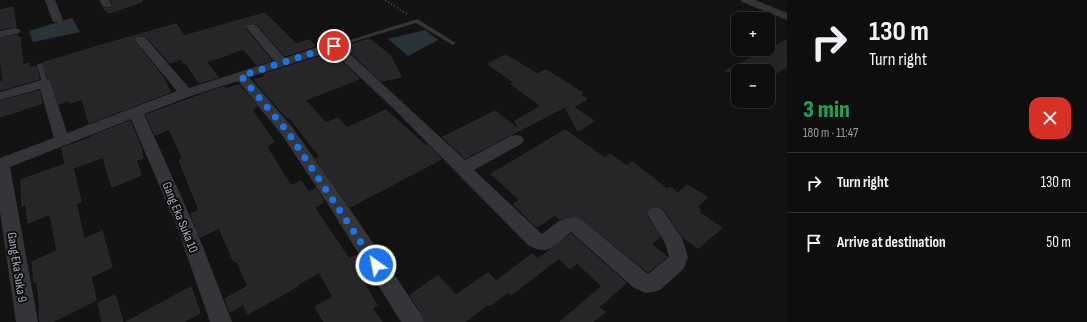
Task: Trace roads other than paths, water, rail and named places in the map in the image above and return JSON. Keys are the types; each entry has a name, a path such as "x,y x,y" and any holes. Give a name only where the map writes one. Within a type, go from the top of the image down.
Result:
{"street":[{"path":"50,0 57,20"},
{"path":"746,0 785,14"},
{"path":"252,27 282,62"},
{"path":"0,35 15,31"},
{"path":"141,40 186,93"},
{"path":"1,164 186,93 334,46 400,107 536,240 542,242 546,241 568,224 575,224 637,278 646,284 653,283 677,262 678,256 676,246 656,214"},
{"path":"241,76 287,131 337,204 413,322"},
{"path":"0,96 45,82 62,140"},
{"name":"Gang Eka Suka 10","path":"136,113 188,232 222,322"},
{"path":"462,168 516,140"},
{"name":"Gang Eka Suka 9","path":"1,164 27,322"}],"lane":[{"path":"334,46 417,21 453,43"},
{"path":"40,65 45,82"}]}
